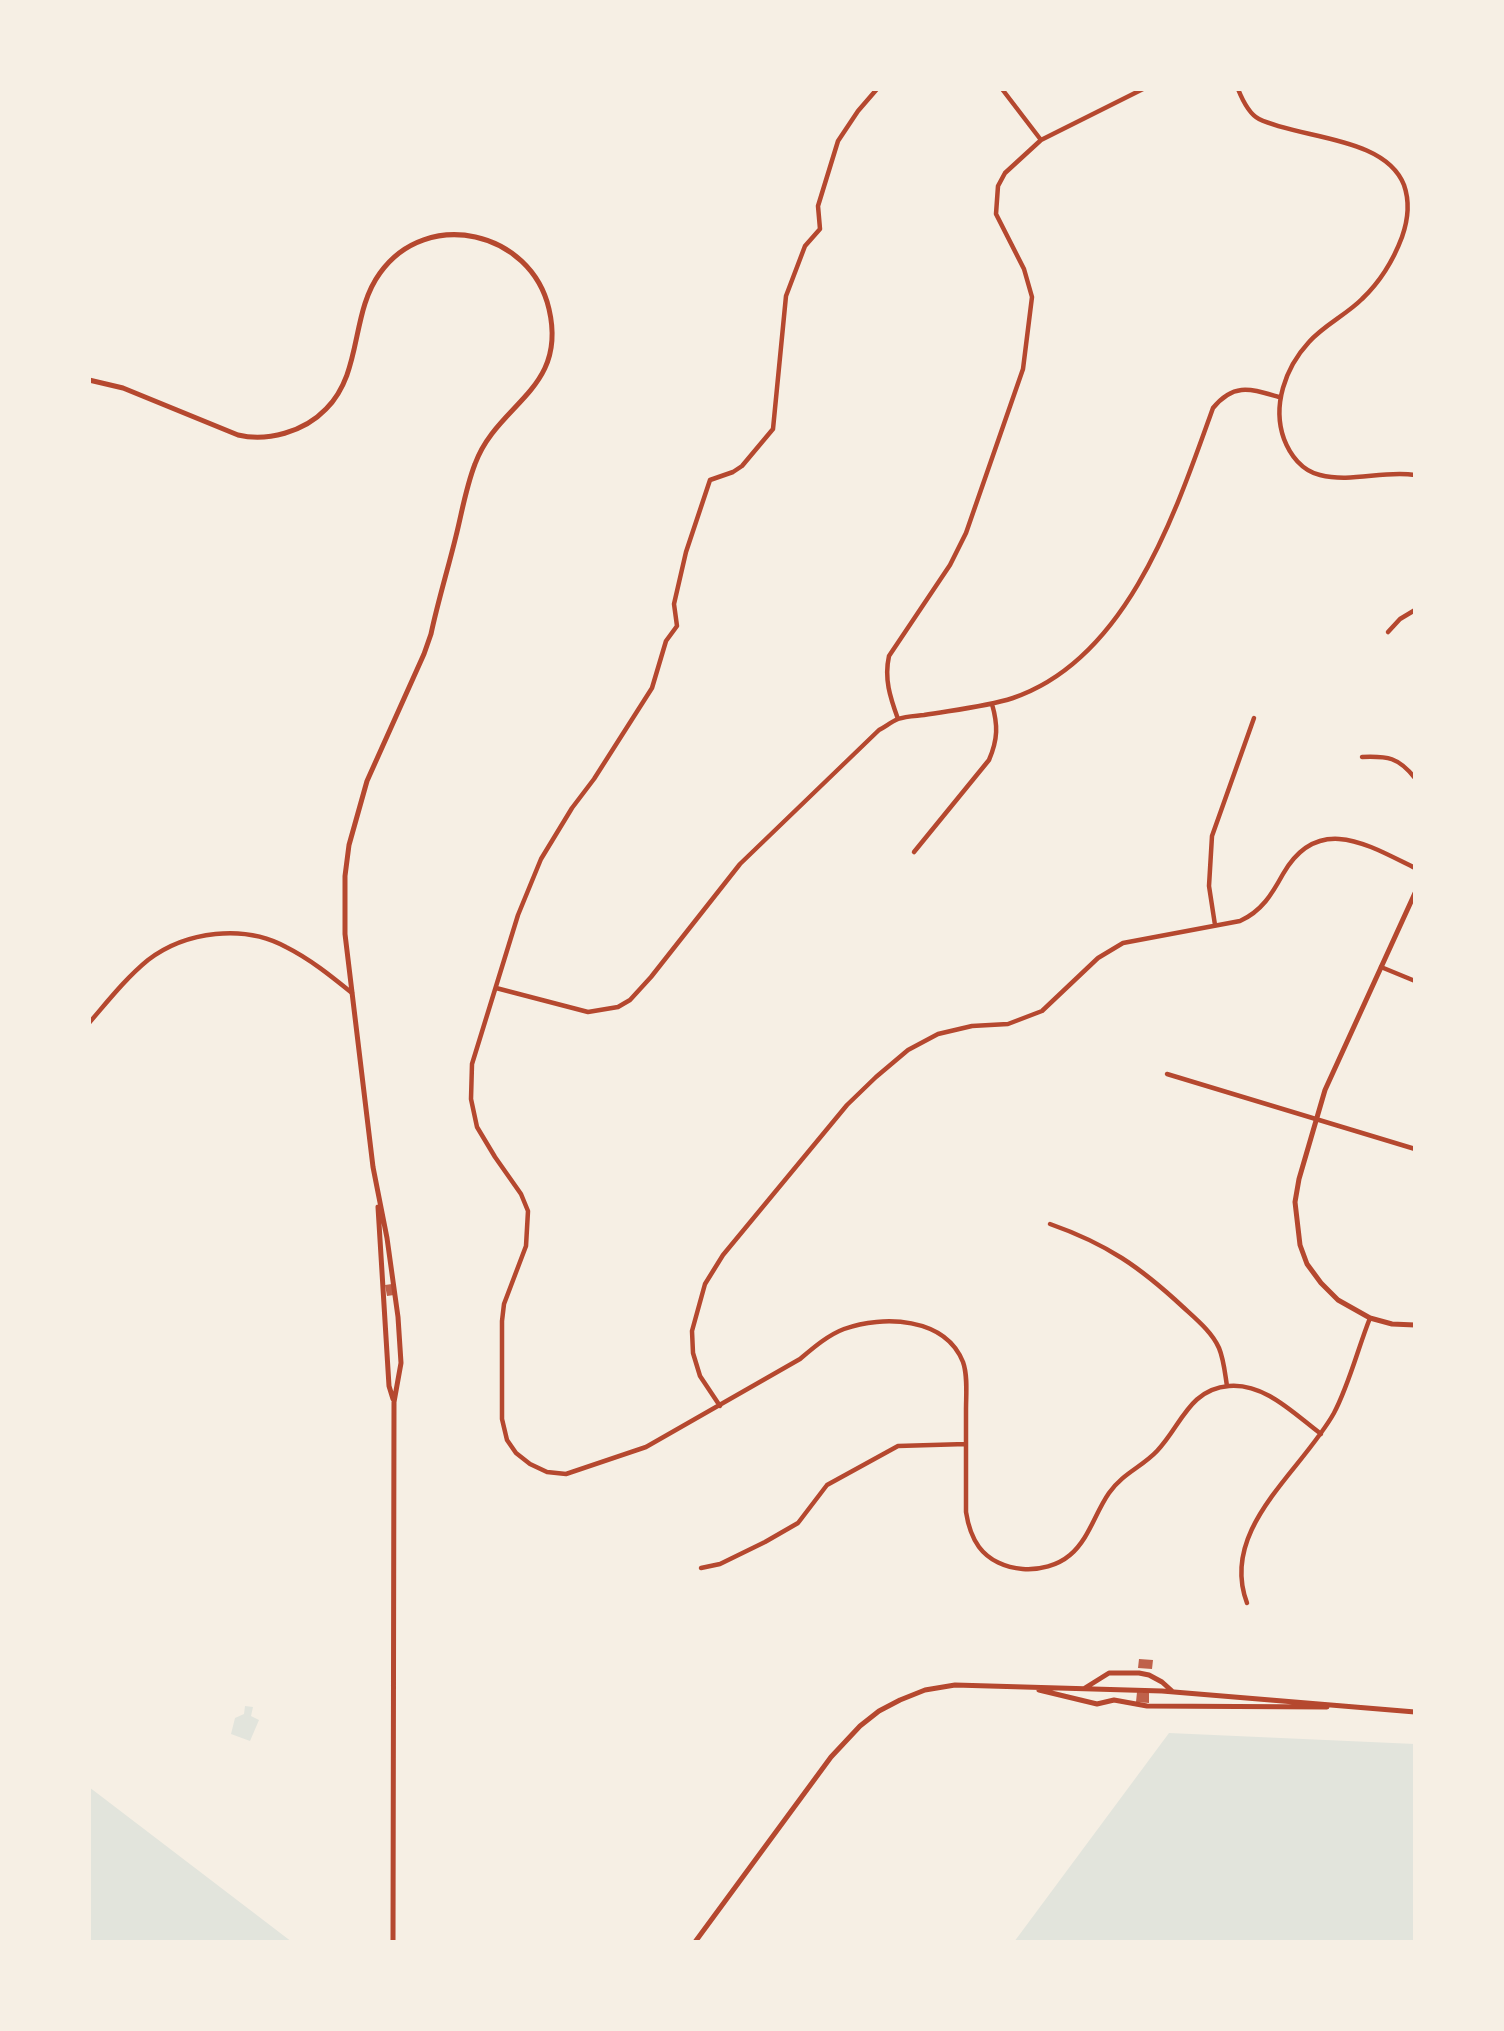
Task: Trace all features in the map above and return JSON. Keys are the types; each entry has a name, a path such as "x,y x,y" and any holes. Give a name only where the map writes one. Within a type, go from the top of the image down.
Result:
{"street":[{"path":"877,89 838,141 818,206 820,229 805,246 786,296 773,429 742,467 709,480 683,564 674,604 677,626 666,641 652,688 541,859 517,915 472,1064 471,1099 477,1127 521,1194 528,1211 526,1246 504,1304 502,1321 502,1419 507,1440 516,1453 530,1464 547,1472 566,1474 646,1447 800,1359 843,1329 891,1321 913,1323 934,1331 953,1345 962,1360 966,1383 965,1512 969,1528 980,1548 996,1561 1034,1570 1051,1567 1083,1542 1097,1511 1110,1492 1125,1474 1155,1453 1170,1437 1188,1406 1202,1394 1227,1386 1249,1387 1269,1395 1321,1434"},
{"path":"1002,89 1041,140"},
{"path":"898,719 887,688 886,669 889,656 950,565 966,533 1023,369 1032,297 1024,269 996,214 998,186 1005,173 1041,140 1143,89"},
{"path":"1238,89 1243,102 1257,118 1372,152 1391,166 1403,183 1408,202 1406,225 1396,253 1380,281 1360,301 1309,342 1292,365 1279,397 1278,422 1286,446 1297,462 1317,475 1347,479 1415,475"},
{"path":"89,380 123,387 238,435 253,438 278,435 313,420 335,397 350,369 363,306 370,289 381,271 407,248 425,240 448,235 469,235 488,240 517,256 542,288 551,327 551,340 544,369 536,385 490,435 474,464 431,634 367,781 345,867 345,934 377,1194 388,1386 394,1402"},
{"path":"496,988 588,1012 618,1007 630,1000 740,864 879,730 898,719 1013,698 1037,688 1075,662 1104,632 1154,556 1182,494 1213,408 1221,398 1242,389 1279,397"},
{"path":"1388,632 1400,619 1415,610"},
{"path":"914,852 989,760 996,742 998,724 992,703"},
{"path":"1215,925 1208,867 1212,836 1254,718"},
{"path":"1362,757 1385,756 1397,761 1415,778"},
{"path":"720,1406 700,1376 693,1353 692,1331 705,1284 723,1255 847,1105 893,1062 924,1040 954,1029 1008,1024 1042,1012 1107,951 1123,943 1240,921 1251,916 1269,898 1292,858 1314,844 1330,838 1348,838 1364,843 1415,868"},
{"path":"1415,893 1325,1090 1295,1202 1300,1245 1307,1264 1321,1283 1338,1300 1370,1318 1392,1324 1415,1325"},
{"path":"89,1023 150,958 199,937 230,932 259,936 284,946 352,993"},
{"path":"1381,967 1415,981"},
{"path":"1167,1074 1415,1149"},
{"path":"377,1194 387,1238 398,1317 401,1363 394,1402 393,1942"},
{"path":"1050,1224 1105,1247 1131,1262 1159,1285 1211,1334 1219,1349 1227,1386"},
{"path":"1248,1603 1241,1586 1241,1560 1246,1538 1256,1520 1321,1434 1335,1411 1370,1318"},
{"path":"701,1568 720,1564 798,1523 827,1485 898,1446 966,1444"},
{"path":"1085,1688 1109,1673 1139,1673 1162,1682 1172,1691"},
{"path":"695,1942 831,1757 860,1726 879,1711 925,1690 955,1685 1172,1691 1415,1712"},
{"path":"1015,1686 1058,1693 1097,1704 1114,1700 1147,1706 1346,1706"}],"shaded area":[{"path":"245,1706 253,1707 251,1716 259,1720 250,1741 231,1734 235,1718 244,1714"},
{"path":"1169,1733 1415,1744 1415,1942 1014,1942"},
{"path":"89,1787 292,1942 89,1942"}],"building":[{"path":"392,1284 394,1295 387,1296 385,1285"},
{"path":"1139,1659 1153,1660 1152,1669 1138,1668"},
{"path":"1137,1692 1149,1693 1149,1703 1136,1702"}]}
